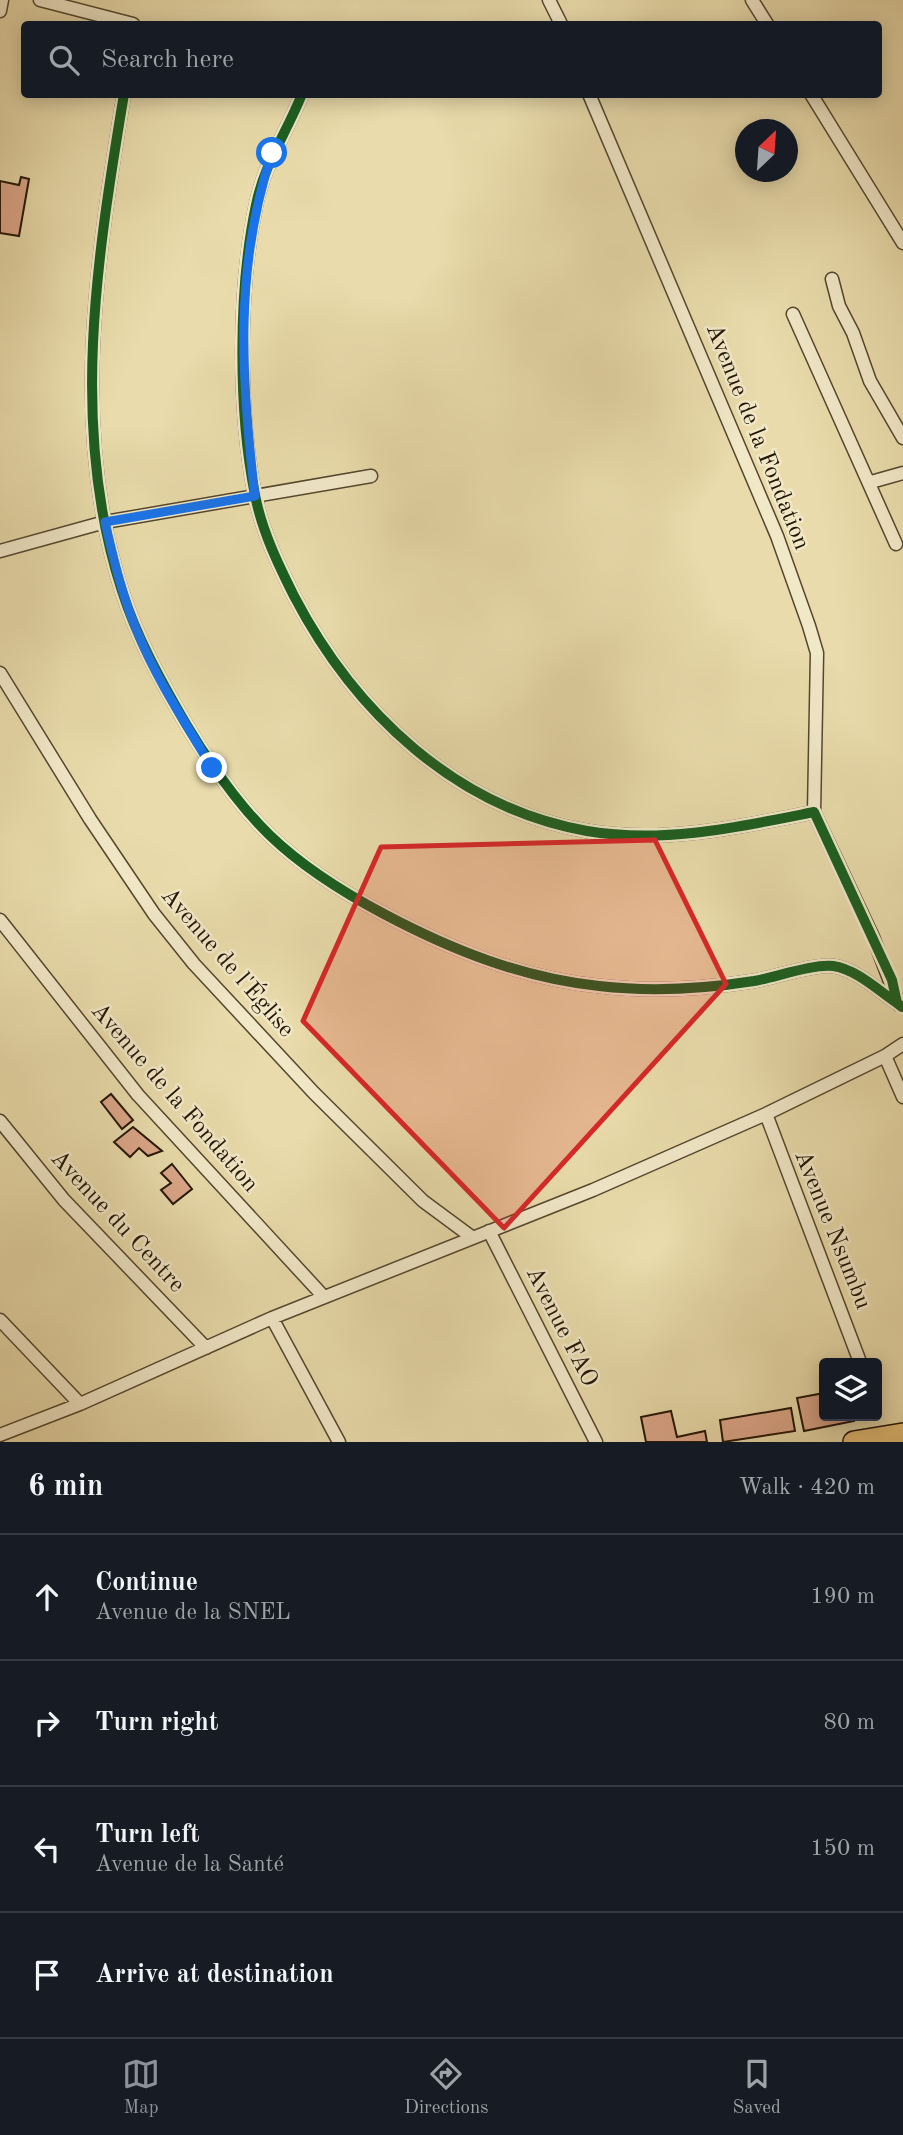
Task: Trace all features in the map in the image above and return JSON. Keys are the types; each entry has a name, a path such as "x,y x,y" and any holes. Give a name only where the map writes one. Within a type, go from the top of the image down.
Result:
{"highway":[{"path":"854,1442 903,1434"}],"street":[{"path":"0,11 2,0"},
{"path":"40,0 121,21"},
{"path":"549,0 560,21"},
{"path":"752,0 765,21"},
{"path":"123,98 92,315 95,444 105,522 121,589 139,638 212,768 251,820 303,866 349,896 472,956 537,976 601,987 693,988 832,966 865,981 900,1006"},
{"path":"300,98 272,153 256,202 248,252 244,365 247,428 255,496 280,570 311,628 352,687 403,741 439,769 481,793 548,821 588,831 639,835 691,834 814,812 892,981 900,1006"},
{"name":"Avenue de la Fondation","path":"591,98 777,536 809,626 817,653 814,812"},
{"path":"812,98 903,243"},
{"path":"832,279 839,306 853,333 870,380 903,438"},
{"path":"793,314 871,482 896,544"},
{"path":"871,482 903,473"},
{"path":"0,551 105,522 371,476"},
{"name":"Avenue de l'Église","path":"0,673 90,819 154,914 194,964 314,1093 423,1201 473,1238"},
{"name":"Avenue de la Fondation","path":"0,920 138,1095 324,1297"},
{"path":"0,1435 80,1404 272,1318 473,1238 766,1114 885,1056 903,1044"},
{"path":"885,1056 903,1097"},
{"name":"Avenue Nsumbu","path":"766,1114 858,1358"},
{"name":"Avenue du Centre","path":"0,1121 64,1200 206,1348"},
{"name":"Avenue FAO","path":"489,1231 596,1442"},
{"path":"272,1318 340,1442"},
{"path":"0,1320 80,1404"}],"highlighted area":[{"path":"655,840 726,984 504,1228 303,1021 381,847"}],"building":[{"path":"21,177 29,179 19,236 0,233 0,181 19,185"},
{"path":"111,1094 133,1120 122,1129 101,1102"},
{"path":"133,1127 162,1151 148,1156 139,1148 130,1157 114,1142"},
{"path":"172,1164 192,1189 173,1204 161,1190 171,1183 161,1173"},
{"path":"819,1394 819,1421 854,1421 804,1431 797,1398"},
{"path":"791,1408 795,1431 723,1442 720,1420"},
{"path":"671,1411 677,1437 705,1431 707,1442 646,1442 641,1417"}],"cycle path":[{"path":"123,98 105,218 93,343 92,406 96,468 106,530 122,591 150,659 207,757 248,812 293,856 350,895 435,939 515,969 570,982 618,988 657,989 735,984 815,967 833,966 859,976 897,1003"},
{"path":"300,98 270,162 256,205 243,312 243,388 249,462 262,521 288,584 318,638 378,715 414,748 452,777 494,801 539,819 587,831 644,836 701,832 814,812 892,980 897,1003 902,1007"}],"route":[{"path":"212,768 139,638 121,589 105,522 255,496 247,428 245,304 248,252 256,202 272,153"}]}
